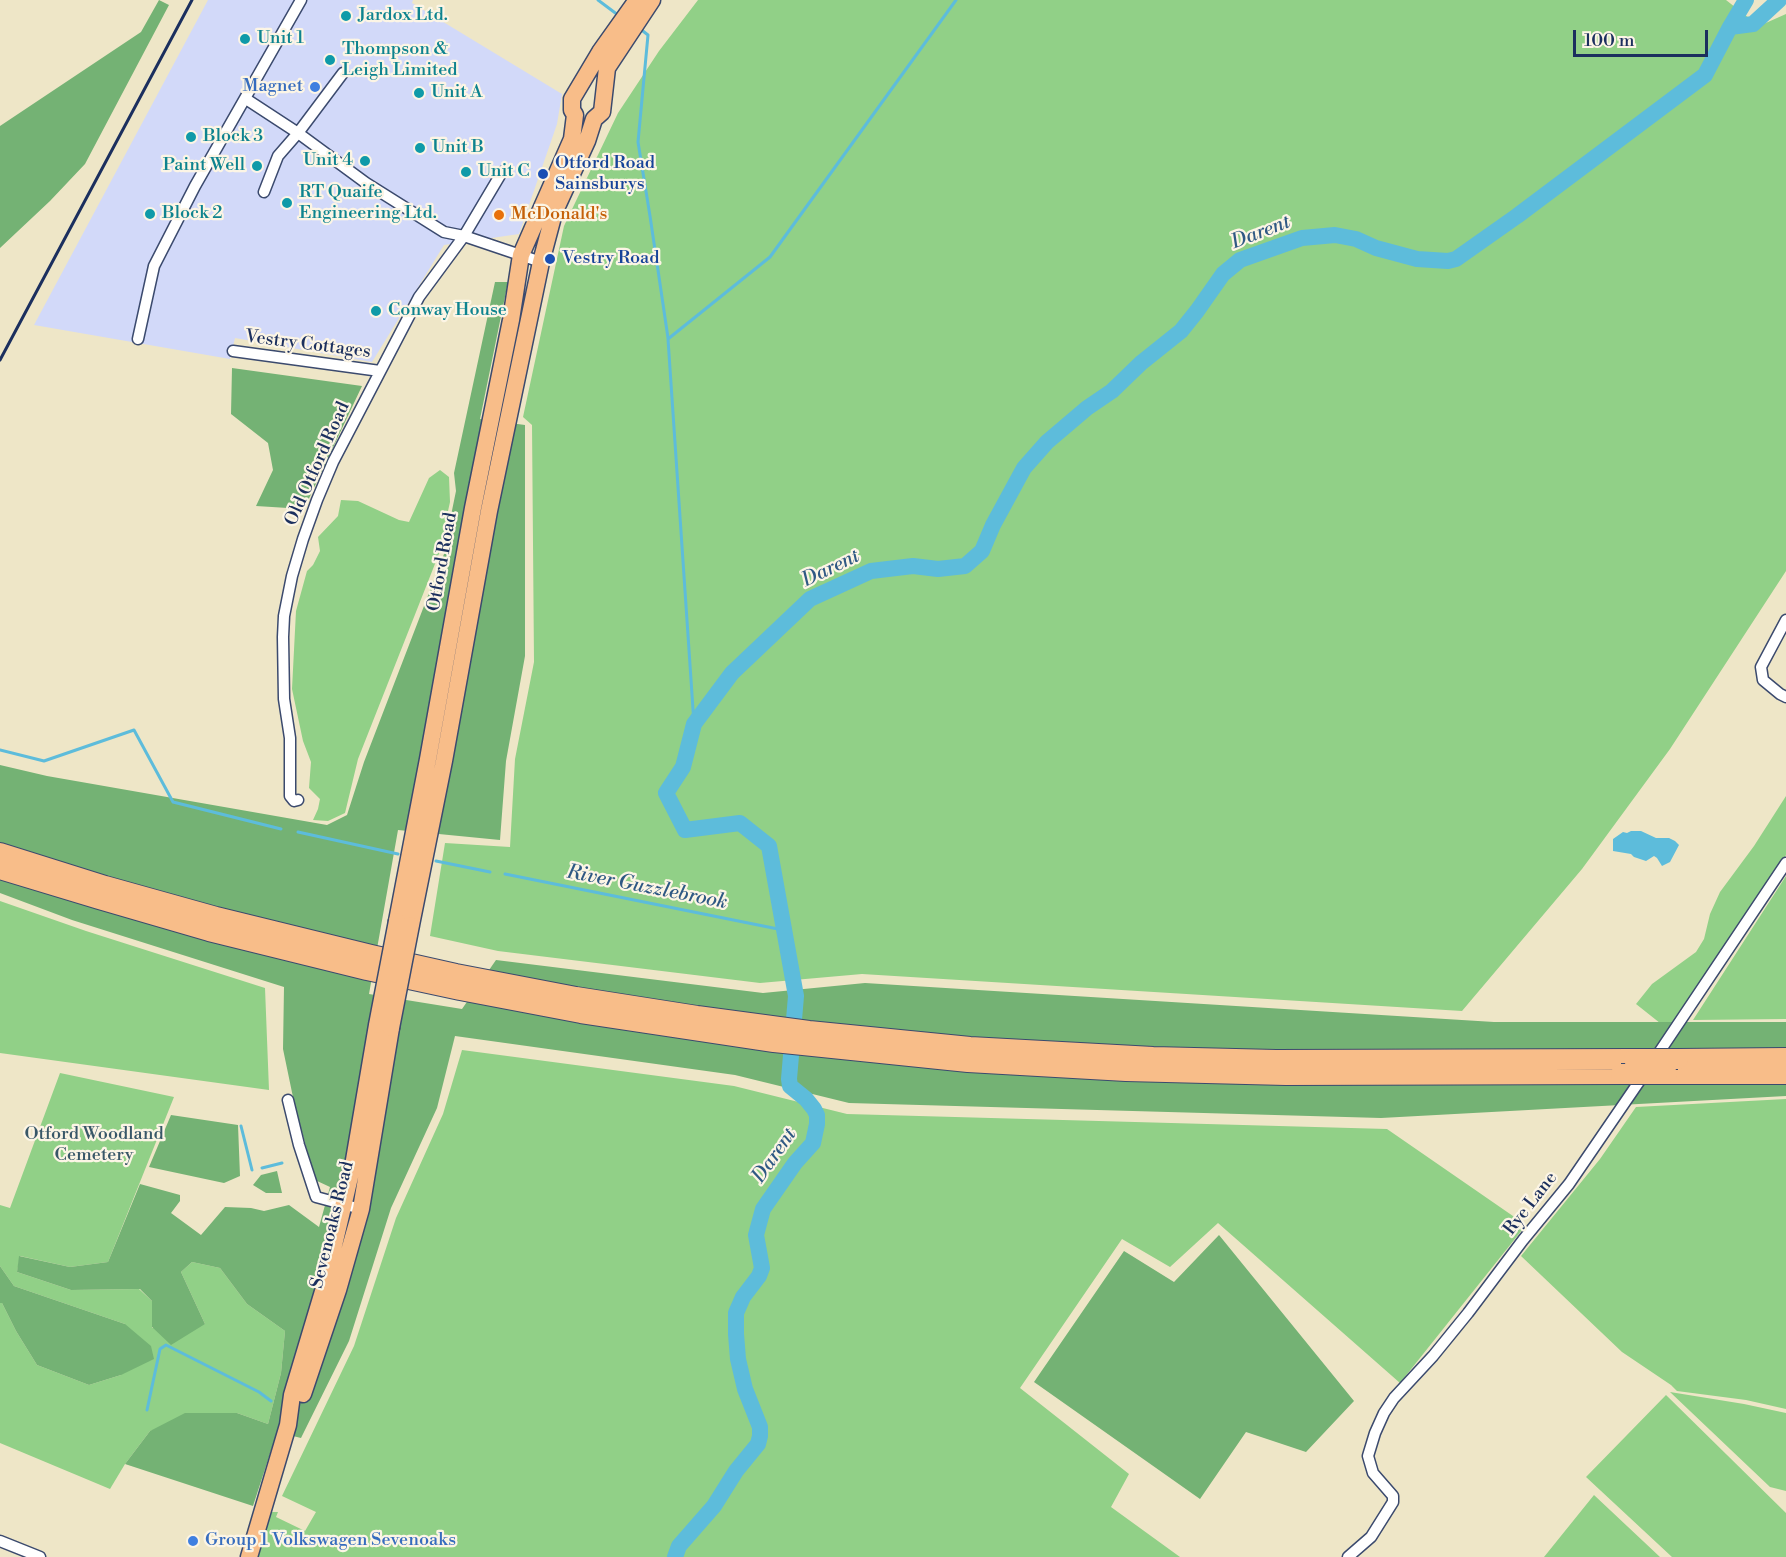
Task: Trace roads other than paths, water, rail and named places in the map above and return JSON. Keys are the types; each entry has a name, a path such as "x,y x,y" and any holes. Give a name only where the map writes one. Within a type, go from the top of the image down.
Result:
{"highway":[{"path":"0,853 105,886 216,917 382,958 745,1030"},
{"path":"0,869 209,931 367,970 460,990 571,1011 745,1030 1015,1066 1161,1073 1342,1076 1621,1074 1673,1066 1786,1058"},
{"path":"853,1044 1215,1059 1634,1059 1673,1066 1786,1074"}],"main road":[{"name":"Otford Road","path":"384,1027 404,923 428,759 473,508 511,320 521,255 572,139 575,115 571,105 572,99 600,52 637,0"},
{"name":"Otford Road","path":"404,923 444,761 489,511 541,262 554,213 587,141 594,119 602,112 606,68 652,0"},
{"path":"577,91 591,88 597,91 603,99"},
{"path":"575,115 582,120 594,119"},
{"name":"Sevenoaks Road","path":"288,1425 292,1395 324,1288 384,1027"},
{"name":"Sevenoaks Road","path":"249,1557 288,1425 305,1389 338,1290 361,1209 384,1027"}],"street":[{"path":"138,339 154,266 195,186 301,0"},
{"path":"264,192 278,156 298,134 343,73"},
{"path":"246,99 366,183 444,232 464,236 541,262"},
{"name":"Old Otford Road","path":"298,800 292,799 290,791 290,738 284,699 284,616 292,576 317,501 333,462 418,297 464,236 502,172"},
{"name":"Vestry Cottages","path":"233,351 380,371"},
{"path":"1786,620 1761,667 1763,680 1786,697"},
{"name":"Rye Lane","path":"1348,1557 1371,1537 1393,1502 1393,1496 1372,1473 1368,1456 1384,1413 1394,1398 1433,1356 1485,1293 1592,1152 1786,863"},
{"path":"288,1100 299,1146 316,1197 361,1209"},
{"path":"0,1541 40,1557"}],"water":[{"path":"1641,831 1656,838 1669,838 1679,845 1670,862 1662,866 1654,856 1646,861 1631,854 1613,851 1613,839 1623,832"}],"waterway":[{"path":"598,0 618,15"},
{"path":"694,724 668,339 770,257 956,0"},
{"path":"1730,27 1746,0"},
{"name":"Darent","path":"675,1557 679,1546 714,1506 736,1471 758,1444 760,1427 745,1389 738,1359 736,1313 743,1297 759,1276 762,1268 756,1235 763,1209 795,1163 813,1143 817,1124 814,1109 790,1086 796,996 769,846 740,823 685,830 666,793 683,767 694,724 732,673 810,599 871,571 913,566 938,569 965,566 982,551 993,525 1024,468 1047,442 1087,408 1112,391 1141,363 1181,331 1223,274 1240,260 1302,238 1335,235 1356,239 1376,248 1417,259 1448,261 1456,259 1705,75 1730,27 1753,24 1779,0"},
{"path":"639,28 648,35 638,142 668,338"},
{"name":"River Guzzlebrook","path":"0,750 44,761 134,730 173,802 281,829"},
{"name":"River Guzzlebrook","path":"298,832 398,854"},
{"name":"River Guzzlebrook","path":"436,861 490,872"},
{"name":"River Guzzlebrook","path":"505,874 783,930"},
{"path":"241,1126 252,1170"},
{"path":"262,1168 282,1163"},
{"path":"147,1410 160,1349 166,1345 259,1392 271,1401"}],"railway":[{"path":"0,360 192,0"}],"place":[{"name":"Jardox Ltd.","path":"346,16"},
{"name":"Unit 1","path":"245,39"},
{"name":"Thompson & Leigh Limited","path":"330,60"},
{"name":"Magnet","path":"315,87"},
{"name":"Unit A","path":"419,93"},
{"name":"Block 3","path":"191,137"},
{"name":"Unit B","path":"420,148"},
{"name":"Unit 4","path":"365,161"},
{"name":"Paint Well","path":"257,166"},
{"name":"Unit C","path":"466,172"},
{"name":"Otford Road Sainsburys","path":"543,174"},
{"name":"RT Quaife Engineering Ltd.","path":"287,203"},
{"name":"Block 2","path":"150,214"},
{"name":"McDonald's","path":"499,215"},
{"name":"Vestry Road","path":"550,259"},
{"name":"Conway House","path":"376,311"},
{"name":"Group 1 Volkswagen Sevenoaks","path":"193,1541"}],"park label":[{"name":"Otford Woodland Cemetery","path":"94,1145"}]}
